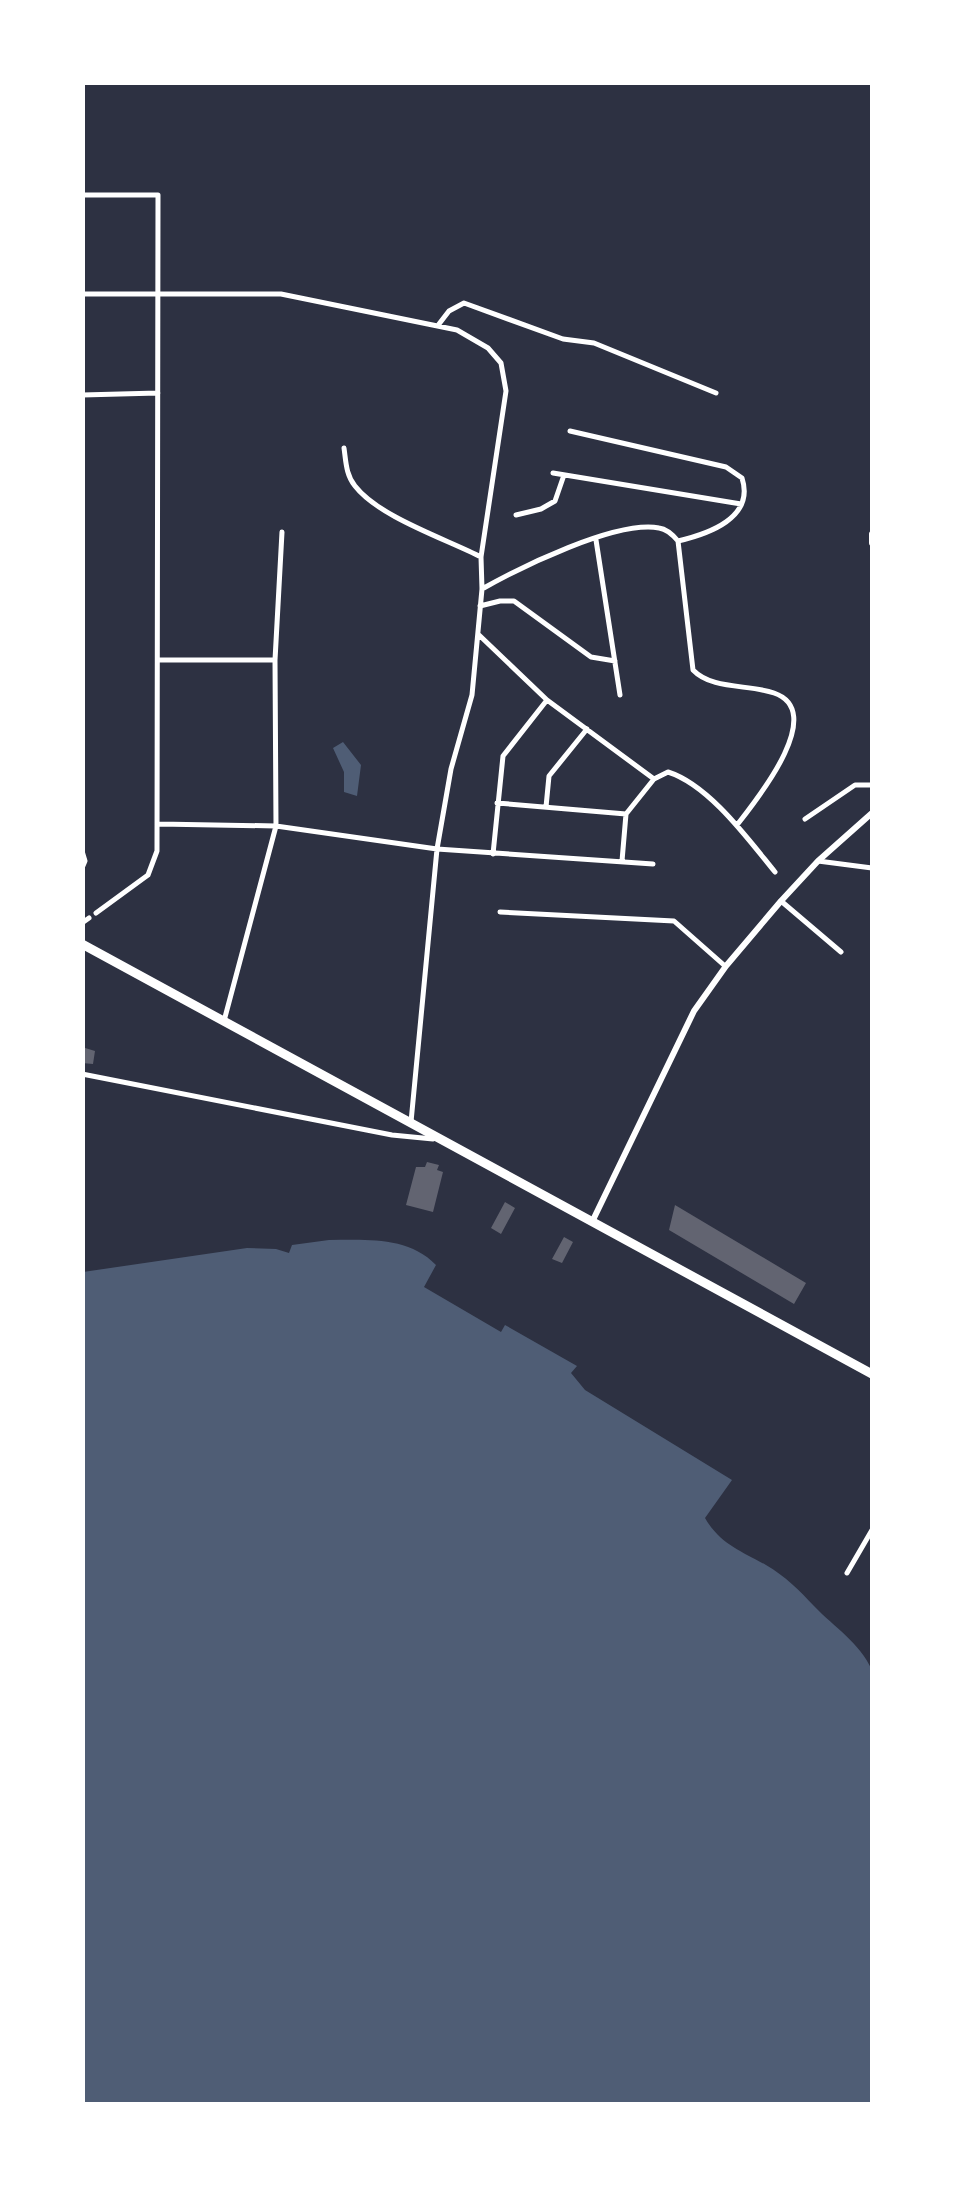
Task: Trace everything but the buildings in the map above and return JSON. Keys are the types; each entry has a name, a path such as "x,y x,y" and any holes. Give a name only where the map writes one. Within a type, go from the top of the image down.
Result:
{"highway":[{"path":"82,944 872,1374"}],"street":[{"path":"82,195 158,195 160,295 159,824 153,868 96,913"},
{"path":"82,294 281,294 438,324 488,348 501,363 504,405 482,556 478,634 468,714 451,769 437,849 411,1122"},
{"path":"438,324 449,311 464,303 564,339 594,342 716,394"},
{"path":"82,394 158,393"},
{"path":"482,590 538,559 637,529 659,528 678,540 722,526 741,504 742,478 726,467 570,431"},
{"path":"344,448 348,473 364,495 383,509 482,556"},
{"path":"554,474 741,504"},
{"path":"516,515 540,510 555,501 564,475"},
{"path":"224,1021 276,826 275,660 282,532"},
{"path":"872,534 872,542"},
{"path":"596,540 620,695"},
{"path":"678,540 693,670 702,678 777,693 792,716 792,734 781,762 770,783 737,825"},
{"path":"480,606 500,600 514,601 591,658 615,662"},
{"path":"478,634 546,700 654,778"},
{"path":"159,660 275,660"},
{"path":"493,854 503,756 546,700"},
{"path":"546,808 549,776 587,728"},
{"path":"622,862 626,814 654,778 668,772 689,780 737,825 775,872"},
{"path":"805,819 856,785 872,786"},
{"path":"497,803 626,814"},
{"path":"594,1220 690,1020 726,966 818,861 872,813"},
{"path":"159,824 276,826 437,849 653,864"},
{"path":"82,851 82,868"},
{"path":"818,861 872,868"},
{"path":"781,902 840,952"},
{"path":"500,912 674,921 726,966"},
{"path":"82,1074 392,1135 440,1139"},
{"path":"847,1573 872,1530"}],"water":[{"path":"343,742 361,765 357,796 344,792 344,772 333,748"},
{"path":"329,1240 400,1244 425,1256 436,1265 424,1287 501,1332 505,1325 577,1366 571,1373 585,1390 732,1480 705,1518 711,1527 732,1546 792,1584 867,1660 872,1670 872,2104 83,2104 83,1272 247,1248 289,1253 292,1245"}]}
